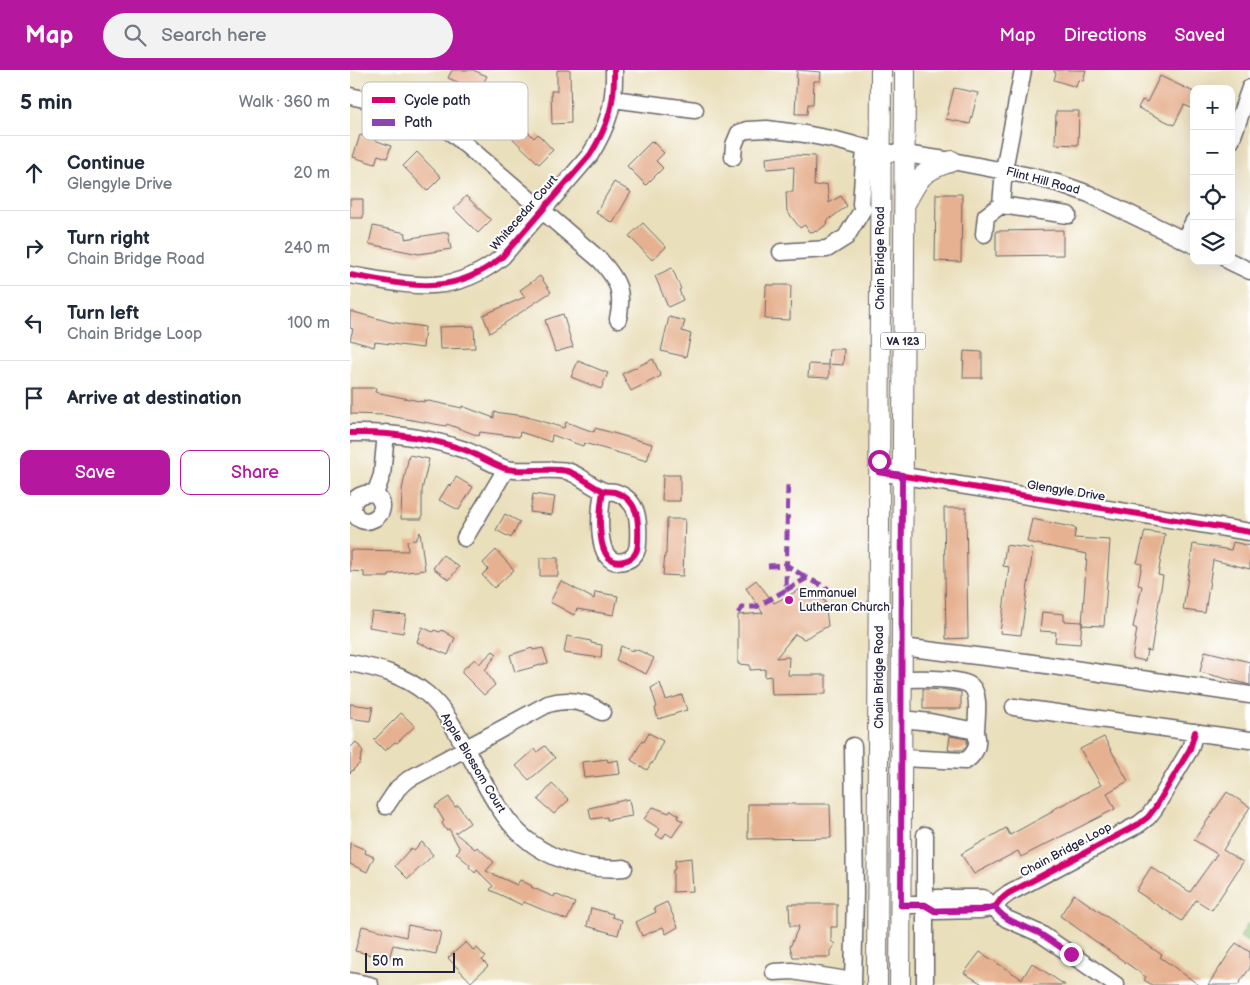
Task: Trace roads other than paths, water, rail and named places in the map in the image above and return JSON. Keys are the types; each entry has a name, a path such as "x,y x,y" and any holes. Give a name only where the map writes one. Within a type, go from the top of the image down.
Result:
{"main road":[{"name":"Chain Bridge Road","path":"877,985 879,472 872,210 873,150 881,70"},
{"name":"Chain Bridge Road","path":"900,985 905,70"},
{"path":"904,206 916,182 922,175 931,168 952,161"}],"street":[{"name":"Whitecedar Court","path":"350,275 420,286 440,285 459,282 490,267 502,257 543,210 590,154 602,136 614,99 614,70"},
{"path":"1001,205 1004,170 1023,70"},
{"path":"1235,130 1250,88"},
{"path":"614,99 695,110"},
{"name":"Flint Hill Road","path":"733,157 734,145 739,133 747,130 767,129 836,140 873,150 1004,170 1062,184 1090,194 1189,242"},
{"path":"460,140 600,260 618,284 621,295 618,319"},
{"path":"984,234 986,216 1001,205 1068,215"},
{"path":"780,252 827,249 846,237 872,210"},
{"path":"1235,264 1250,271"},
{"path":"350,433 386,434 421,438 448,444 506,468 565,471 577,474 603,490"},
{"path":"375,494 382,475 386,434"},
{"path":"465,538 506,468"},
{"name":"Glengyle Drive","path":"879,472 1250,532"},
{"path":"902,647 1026,662 1250,695"},
{"name":"Apple Blossom Court","path":"350,663 394,674 426,694 452,722 502,813 527,840 560,860 579,866 624,868"},
{"path":"902,679 950,680 969,685 973,688 978,705 976,731 978,744 972,756 965,761 902,758"},
{"path":"386,806 398,788 409,779 548,704 568,700 592,706 602,712"},
{"path":"1014,707 1250,740"},
{"path":"902,719 930,722 976,731"},
{"name":"Chain Bridge Loop","path":"995,907 1009,893 1132,828 1148,817 1190,749 1195,732"},
{"path":"774,972 792,971 853,983 855,893 853,746"},
{"path":"925,835 925,985"},
{"path":"901,905 925,905 936,898 983,898 1007,919 1041,934 1116,985"},
{"path":"350,981 370,985"}],"place":[{"name":"Emmanuel Lutheran Church","path":"789,600"}]}
